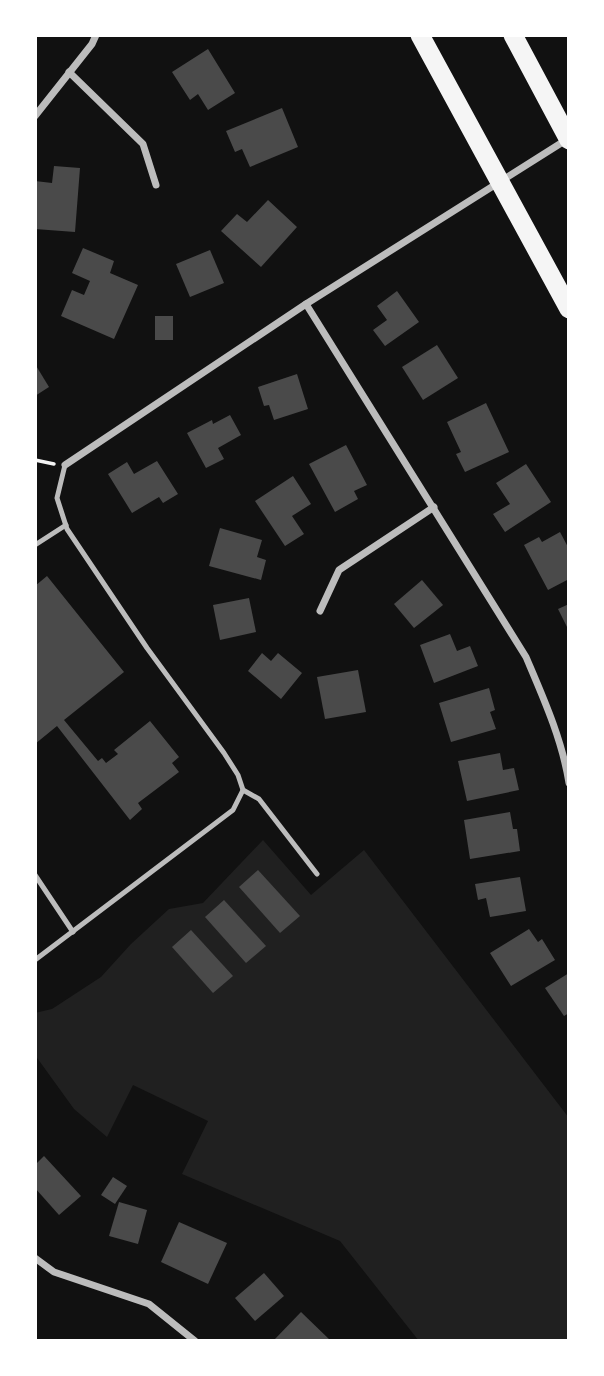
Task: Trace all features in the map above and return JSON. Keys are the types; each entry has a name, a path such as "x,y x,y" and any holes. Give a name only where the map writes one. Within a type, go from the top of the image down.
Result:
{"highway":[{"path":"420,35 569,309"},
{"path":"513,35 569,139"}],"street":[{"path":"35,116 93,44 96,35"},
{"path":"69,72 143,144 156,185"},
{"path":"65,465 306,304 569,139"},
{"path":"306,304 526,657 550,715 569,783"},
{"path":"320,611 339,570 434,507"},
{"path":"35,1258 54,1272 149,1304 195,1341"}],"lane":[{"path":"65,465 57,498 66,525 147,648 225,753 243,790 259,799 317,874"},
{"path":"35,545 66,525"},
{"path":"35,960 233,810 243,790"},
{"path":"35,875 73,932"}],"shaded area":[{"path":"263,840 311,895 364,850 569,1118 569,1341 419,1341 340,1241 182,1174 208,1121 133,1085 107,1137 74,1109 35,1055 35,1013 52,1009 101,977 131,944 169,909 203,903"}],"building":[{"path":"208,49 235,93 208,110 198,94 190,100 172,72"},
{"path":"282,108 298,147 250,167 242,149 235,152 226,131"},
{"path":"54,166 80,168 75,232 35,229 35,181 52,183"},
{"path":"268,200 297,227 261,267 221,231 237,214 247,222"},
{"path":"83,248 114,261 110,273 138,285 114,339 61,316 72,290 84,295 90,281 72,273"},
{"path":"210,250 224,283 190,297 176,264"},
{"path":"397,291 419,322 385,346 373,330 387,320 377,306"},
{"path":"155,316 173,316 173,340 155,340"},
{"path":"437,345 458,378 423,400 402,367"},
{"path":"35,364 49,387 35,396"},
{"path":"297,374 308,409 274,420 269,405 264,406 258,387"},
{"path":"486,403 509,452 465,472 456,454 461,452 447,422"},
{"path":"230,415 241,435 218,448 224,459 206,468 187,433 212,420 213,424"},
{"path":"346,445 367,485 354,491 358,499 335,512 309,464"},
{"path":"157,461 178,494 163,503 159,497 132,513 108,474 127,462 134,474"},
{"path":"526,464 551,502 505,532 493,514 510,504 496,483"},
{"path":"293,476 311,504 292,516 304,534 285,546 255,501"},
{"path":"220,528 262,540 257,557 266,560 261,580 209,566"},
{"path":"560,532 569,549 569,579 548,590 524,545 539,537 542,542"},
{"path":"47,576 124,672 64,720 98,761 102,758 106,763 118,754 114,750 150,721 179,757 172,763 179,772 138,803 142,809 130,820 57,726 35,744 35,586"},
{"path":"422,580 443,605 414,628 394,604"},
{"path":"249,598 256,632 220,640 213,605"},
{"path":"569,604 569,631 558,609"},
{"path":"450,634 457,651 470,646 478,666 434,683 420,645"},
{"path":"262,653 271,661 278,653 302,673 281,699 248,671"},
{"path":"358,670 366,712 325,719 317,677"},
{"path":"489,688 495,710 490,712 496,729 451,742 439,703"},
{"path":"500,753 503,770 514,768 519,790 467,801 458,761"},
{"path":"510,812 513,829 517,829 520,851 470,859 464,820"},
{"path":"258,870 300,916 280,933 239,887"},
{"path":"520,877 526,911 490,917 486,898 478,900 475,884"},
{"path":"224,900 266,946 246,963 205,917"},
{"path":"529,929 538,942 542,939 555,960 511,986 490,953"},
{"path":"191,930 233,976 213,993 172,947"},
{"path":"569,973 569,1013 564,1016 545,988"},
{"path":"44,1156 81,1196 59,1215 35,1188 35,1165"},
{"path":"113,1177 127,1186 115,1204 101,1195"},
{"path":"119,1202 147,1210 138,1244 109,1236"},
{"path":"179,1222 227,1243 208,1284 161,1262"},
{"path":"264,1273 284,1296 255,1321 235,1298"},
{"path":"301,1312 331,1341 275,1339"}]}
